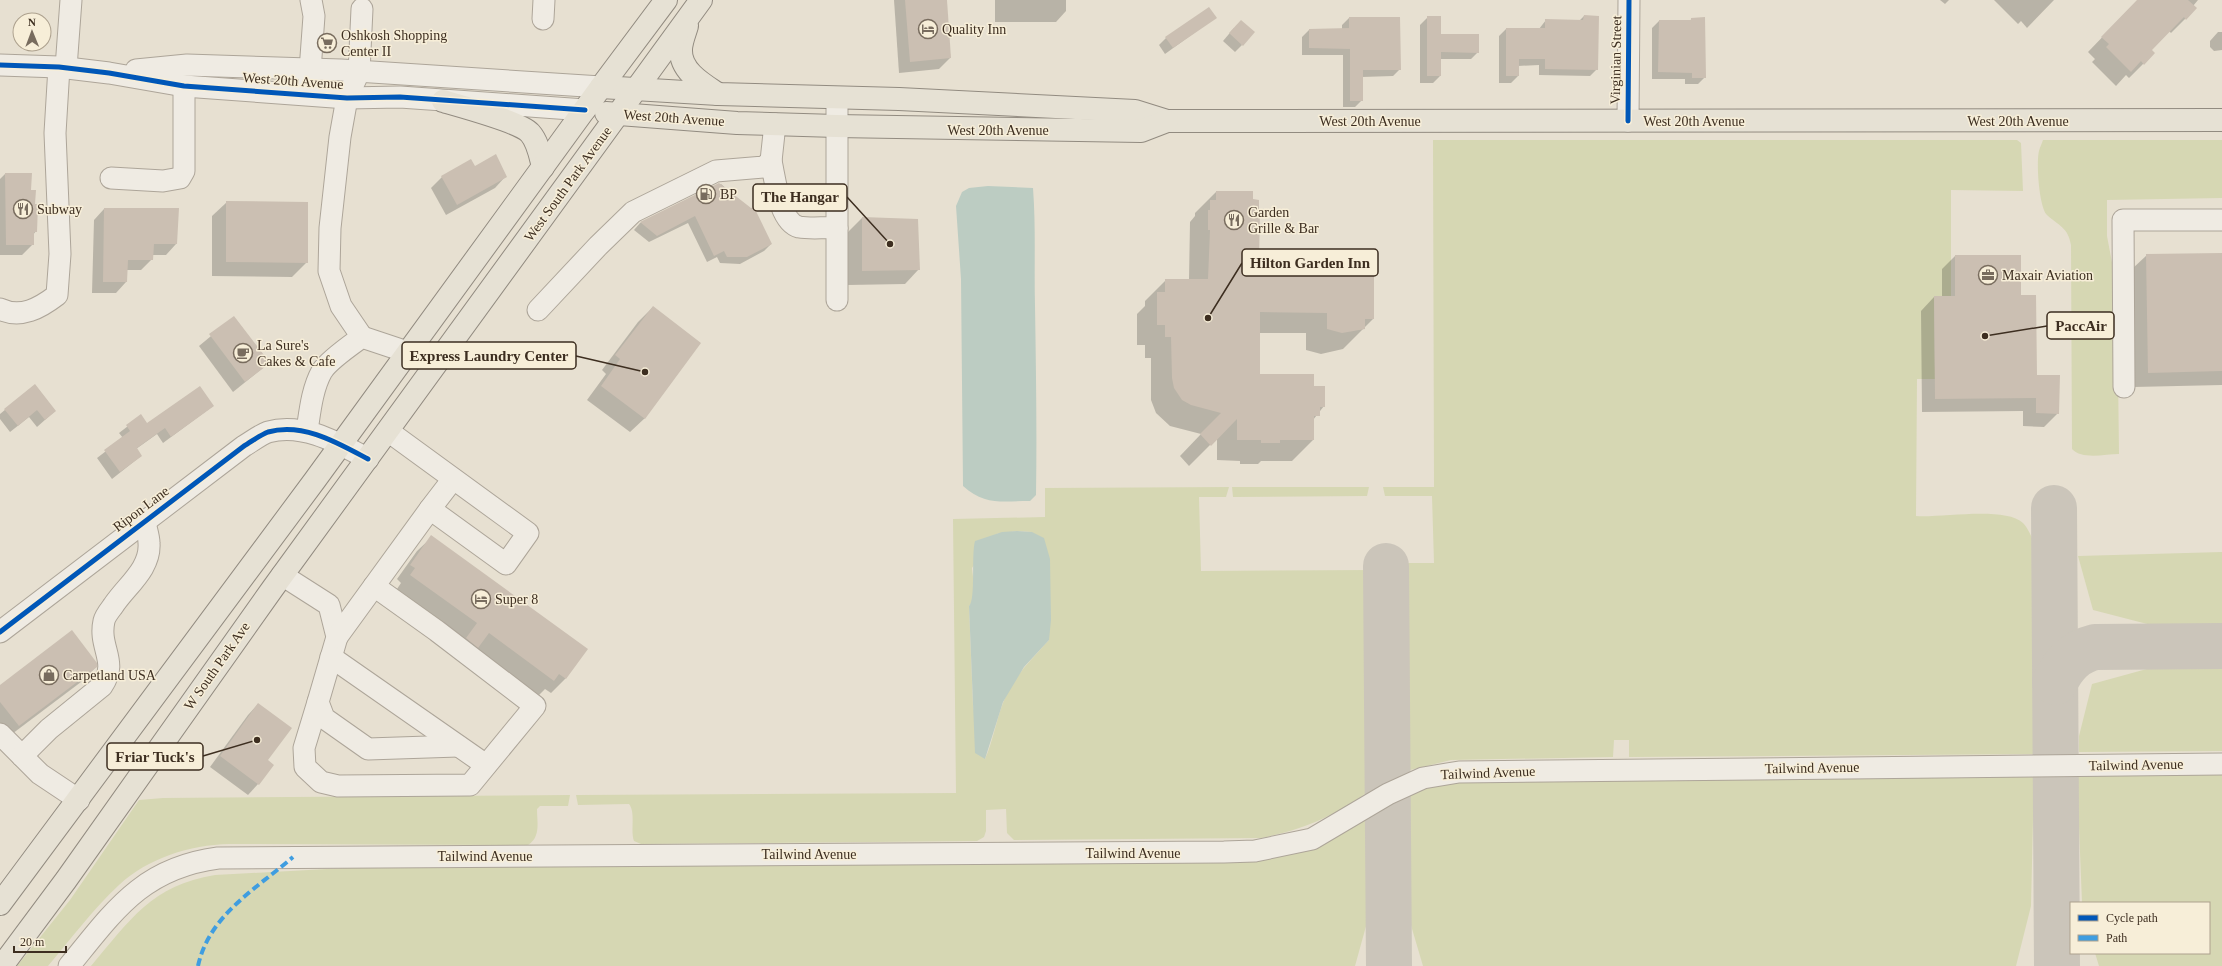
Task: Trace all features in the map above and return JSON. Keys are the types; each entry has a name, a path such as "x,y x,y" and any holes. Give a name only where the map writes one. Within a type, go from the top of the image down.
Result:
{"main road":[{"path":"0,904 341,444 585,110 600,87 666,0"},
{"name":"West South Park Avenue","path":"433,368 701,0"},
{"path":"688,18 681,50 682,60 694,77 718,94"},
{"name":"West 20th Avenue","path":"600,87 718,94 1135,111 1167,121 2222,120"},
{"path":"442,100 513,122 529,132 536,141 543,167"},
{"name":"West 20th Avenue","path":"585,110 619,114 775,124 836,126 1141,131 1167,121"},
{"name":"W South Park Ave","path":"2,966 66,880 282,574 433,368"}],"street":[{"path":"0,309 11,314 40,308 57,295 60,254 55,133 71,0"},
{"name":"Virginian Street","path":"1628,121 1629,0"},
{"path":"309,95 313,8"},
{"path":"362,9 359,72 347,98 340,137 330,228 329,271 341,306 362,337 407,352"},
{"name":"West 20th Avenue","path":"0,65 62,68 109,73 184,86 347,98 400,97 585,110"},
{"name":"West 20th Avenue","path":"109,73 187,65 359,72 600,87"},
{"path":"111,178 163,181 180,178 184,171 184,86"},
{"path":"837,98 837,300"},
{"path":"775,124 771,160 782,210 789,221 799,227 837,228"},
{"path":"538,310 598,246 633,212 716,171 764,167 771,160"},
{"path":"2124,387 2123,220 2222,220"},
{"path":"307,431 312,396 323,370 362,337"},
{"name":"Ripon Lane","path":"0,632 244,446 267,432 280,430 307,431 341,444 368,458"},
{"path":"388,431 528,534 506,564 430,509"},
{"path":"374,586 438,631 535,706 470,785 338,786 321,782 305,767 304,748 337,637 374,586 430,509 453,479"},
{"path":"22,756 49,729 102,686 110,671 103,639 104,620 117,600 136,578 144,564 149,544 145,522"},
{"path":"282,574 329,605 337,637"},
{"path":"331,657 486,765"},
{"path":"318,702 324,718 368,749 458,746"},
{"path":"0,734 40,774 78,800"},
{"name":"Tailwind Avenue","path":"69,966 115,910 132,894 152,879 194,861 218,858 1224,852 1261,850 1312,839 1388,794 1423,778 1458,772 2222,764"}],"green space":[{"path":"1433,140 2017,140 2021,143 2023,191 1951,190 1951,296 1934,297 1935,379 1917,379 1916,516 1972,514 2002,515 2014,518 2023,523 2034,542 2035,754 1629,757 1629,740 1614,740 1613,757 1451,760 1402,772 1398,563 1434,563 1432,496 1385,496 1383,487 1434,487"},
{"path":"2043,140 2222,140 2222,198 2107,200 2107,236 2117,289 2119,454 2094,456 2082,454 2072,449 2071,245 2068,234 2047,215 2042,203 2039,184 2038,157"},
{"path":"1229,487 1226,497 1199,497 1201,571 1374,570 1373,788 1347,806 1320,820 1292,830 1261,838 1014,840 1007,833 1006,809 986,810 986,831 984,837 977,841 641,844 634,841 633,817 629,804 578,805 576,795 956,793 953,519 1045,517 1045,488","holes":["1017,531 1032,532 1049,640 1023,669 1007,694 985,759 973,706 969,606 974,593 972,568 996,534"]},
{"path":"1232,487 1369,487 1367,496 1233,497"},
{"path":"2222,552 2222,625 2155,626 2093,610 2078,556"},
{"path":"2154,667 2222,667 2222,751 2079,752 2079,736 2092,684"},
{"path":"2222,771 2222,966 2099,966 2095,954 2210,954 2210,902 2082,902 2077,776"},
{"path":"2034,776 2031,906 2016,966 1423,966 1410,922 1403,795 1450,781"},
{"path":"570,795 568,806 540,806 537,809 537,834 528,845 229,844 185,850 156,860 143,867 119,885 91,914 48,966 17,966 70,900 139,800 163,798"},
{"path":"1372,813 1368,919 1355,966 91,966 131,920 158,896 193,880 215,875 381,866 1243,859"}],"shaded area":[{"path":"988,186 1033,188 1035,233 1036,495 1030,501 1003,502 987,500 979,497 963,486 961,279 956,206 962,192 969,188"},
{"path":"1002,532 1032,532 1044,538 1050,559 1051,620 1049,640 1024,667 1003,702 985,759 975,753 969,606 973,586 974,548 975,541"}],"building":[{"name":"Quality Inn","path":"905,0 947,0 951,58 910,62"},
{"path":"2137,0 2188,0 2197,8 2186,20 2184,17 2152,50 2155,53 2144,65 2141,61 2131,72 2106,47 2109,44 2101,37"},
{"path":"1209,7 1217,18 1173,48 1165,37"},
{"path":"1584,15 1599,16 1598,70 1545,69 1545,59 1519,59 1519,76 1506,76 1506,28 1545,28 1545,19 1583,20"},
{"path":"1427,16 1441,16 1441,34 1479,34 1479,53 1441,52 1441,76 1427,76"},
{"path":"1349,17 1400,17 1401,70 1363,70 1363,101 1350,101 1350,49 1309,48 1309,29 1349,28"},
{"path":"1705,17 1706,78 1692,78 1692,73 1658,72 1659,20 1691,20 1691,18"},
{"path":"1241,20 1255,32 1243,46 1229,33"},
{"path":"496,154 507,177 457,205 441,176 471,159 475,166"},
{"name":"Subway","path":"5,173 32,173 31,190 36,190 35,204 38,204 37,232 34,232 34,245 6,245"},
{"path":"719,183 751,208 754,207 772,244 747,257 727,257 724,251 714,256 695,216 657,236 640,222"},
{"path":"1216,191 1253,191 1253,199 1259,200 1259,261 1304,261 1304,263 1355,261 1355,263 1365,262 1365,268 1374,268 1374,319 1365,319 1365,329 1342,333 1327,329 1327,313 1260,312 1260,374 1314,374 1314,386 1325,386 1325,407 1320,407 1320,416 1314,416 1314,440 1280,440 1280,443 1261,443 1261,440 1237,440 1237,419 1211,446 1200,434 1221,413 1191,405 1182,400 1174,388 1172,378 1171,337 1165,337 1165,325 1157,325 1157,292 1165,292 1165,279 1208,279 1210,230 1208,230 1208,210 1210,210 1210,200 1216,200"},
{"path":"226,201 308,202 308,263 226,262"},
{"path":"104,208 179,208 177,244 154,244 153,260 128,260 127,282 103,282"},
{"path":"862,217 918,219 920,270 862,271"},
{"path":"2222,253 2222,371 2148,373 2146,254"},
{"path":"1955,255 2021,255 2021,295 2036,295 2037,375 2060,375 2059,414 2036,413 2036,398 1935,399 1934,296 1955,296"},
{"path":"653,306 701,343 645,419 601,386 620,359 615,355"},
{"path":"234,316 270,363 245,382 209,334"},
{"path":"35,384 56,411 45,420 37,410 18,426 4,409"},
{"path":"200,386 214,406 171,437 165,428 137,448 142,456 120,472 104,450 130,431 126,425 141,414 147,423"},
{"name":"Super 8","path":"431,535 588,649 566,679 559,674 554,681 489,633 478,648 466,638 477,623 410,575 415,568 410,565"},
{"name":"Carpetland USA","path":"72,630 97,663 97,667 19,726 0,702 0,685"},
{"path":"258,703 292,728 268,760 274,765 259,785 220,756"}],"taxiway":[{"path":"2054,508 2057,966"},
{"path":"1386,566 1389,966"},
{"path":"2055,682 2066,664 2082,652 2095,647 2222,646"}],"marked path":[{"path":"198,966 204,948 212,932 223,918 236,904 293,857"}],"cycle path":[{"path":"1628,121 1629,0"},
{"path":"0,65 59,67 109,73 184,86 347,98 400,97 585,110"},
{"path":"0,632 244,446 265,433 281,430 307,432 332,441 368,459"}],"place":[{"name":"Quality Inn","path":"928,29"},
{"name":"Oshkosh Shopping Center II","path":"327,43"},
{"name":"BP","path":"706,194"},
{"name":"Subway","path":"23,209"},
{"name":"Garden Grille & Bar","path":"1234,220"},
{"name":"The Hangar","path":"890,244"},
{"name":"Maxair Aviation","path":"1988,275"},
{"name":"Hilton Garden Inn","path":"1208,318"},
{"name":"PaccAir","path":"1985,336"},
{"name":"La Sure's Cakes & Cafe","path":"243,353"},
{"name":"Express Laundry Center","path":"645,372"},
{"name":"Super 8","path":"481,599"},
{"name":"Carpetland USA","path":"49,675"},
{"name":"Friar Tuck's","path":"257,740"}]}
